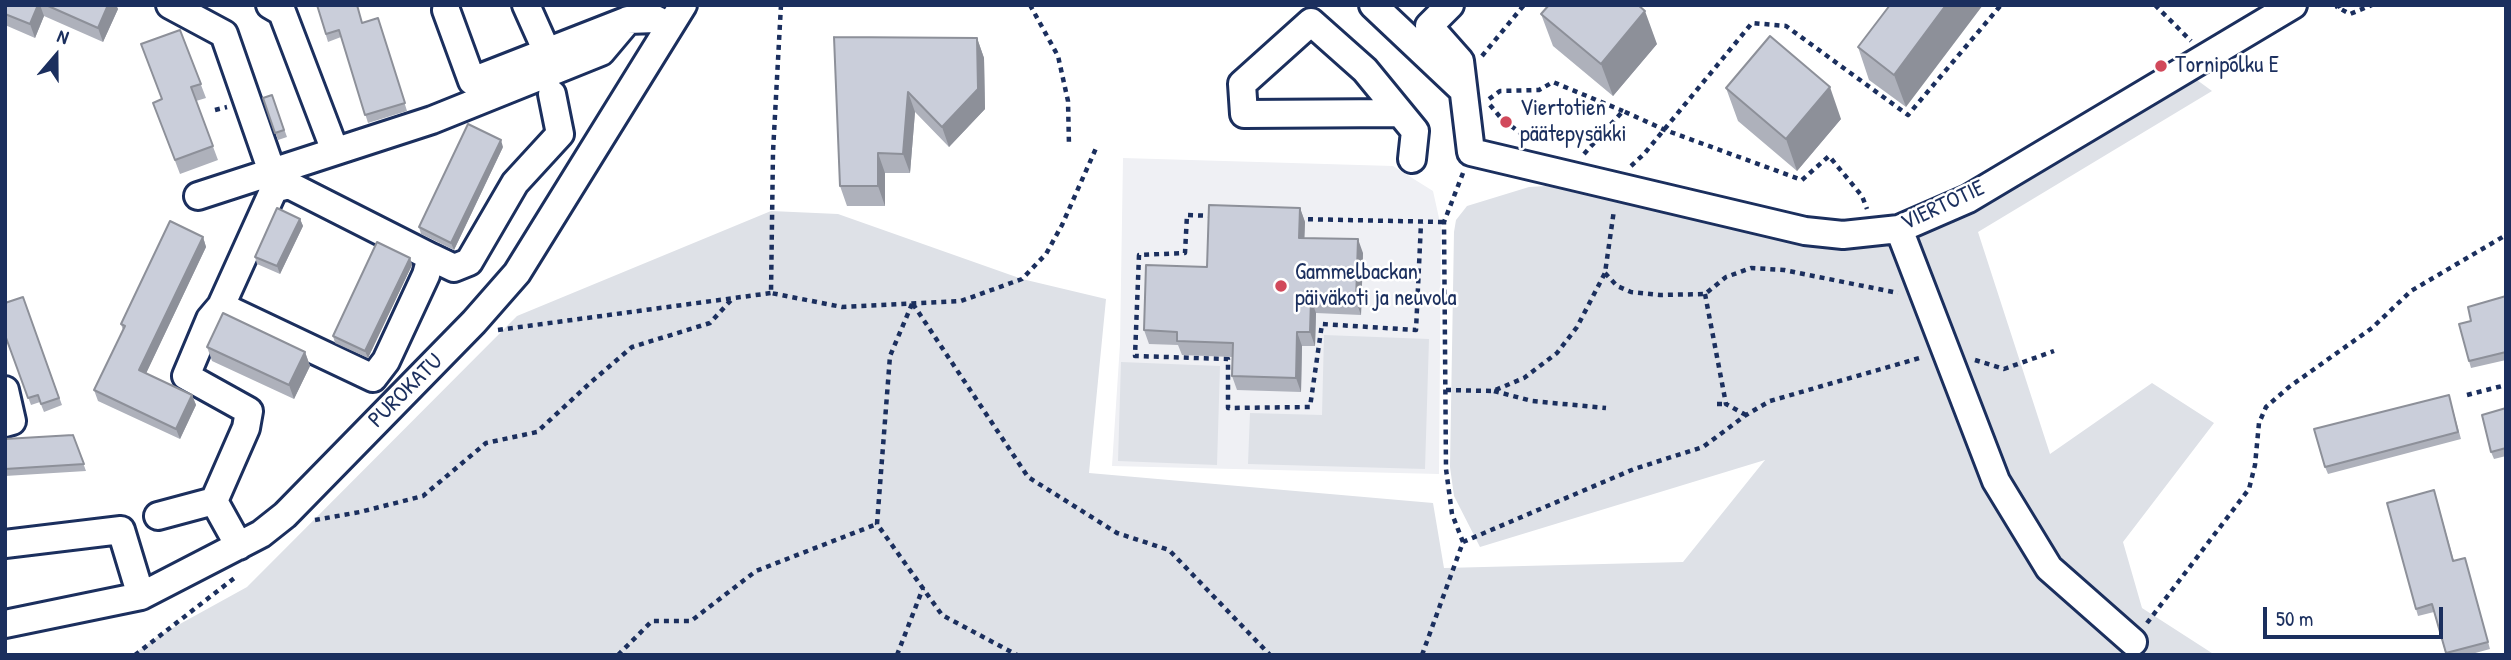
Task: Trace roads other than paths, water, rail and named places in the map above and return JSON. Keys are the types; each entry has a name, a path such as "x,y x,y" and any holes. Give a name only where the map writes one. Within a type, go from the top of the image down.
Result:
{"street":[{"path":"170,5 224,34 272,172"},
{"path":"270,5 282,12 335,151"},
{"path":"526,5 547,52"},
{"path":"1373,5 1474,96"},
{"path":"1450,5 1429,26 1460,61 1474,96"},
{"name":"VIERTOTIE","path":"1474,96 1471,152 1805,231 1843,235 1899,229 1968,199 2293,5"},
{"path":"446,9 472,81 628,20 676,16"},
{"name":"PUROKATU","path":"5,624 141,596 261,534 285,515 474,322 517,273 676,16"},
{"path":"198,196 432,120 601,52 628,20"},
{"path":"1399,113 1244,114 1242,84 1311,22 1365,70 1415,131 1412,159"},
{"path":"552,94 560,134 589,156"},
{"path":"214,501 246,428 249,411 186,376 274,189 289,186 454,268 469,261 515,183 560,134"},
{"path":"1899,229 1996,481 2049,568 2133,642"},
{"path":"221,306 373,378 386,361 426,275 431,257"},
{"path":"5,390 12,421 5,423"},
{"path":"158,516 214,501"},
{"path":"214,501 239,546"},
{"path":"5,544 121,530 141,596"}],"place":[{"name":"Tornipolku E","path":"2161,66"},
{"name":"Viertotien päätepysäkki","path":"1506,122"},
{"name":"Gammelbackan päiväkoti ja neuvola","path":"1281,286"}]}
